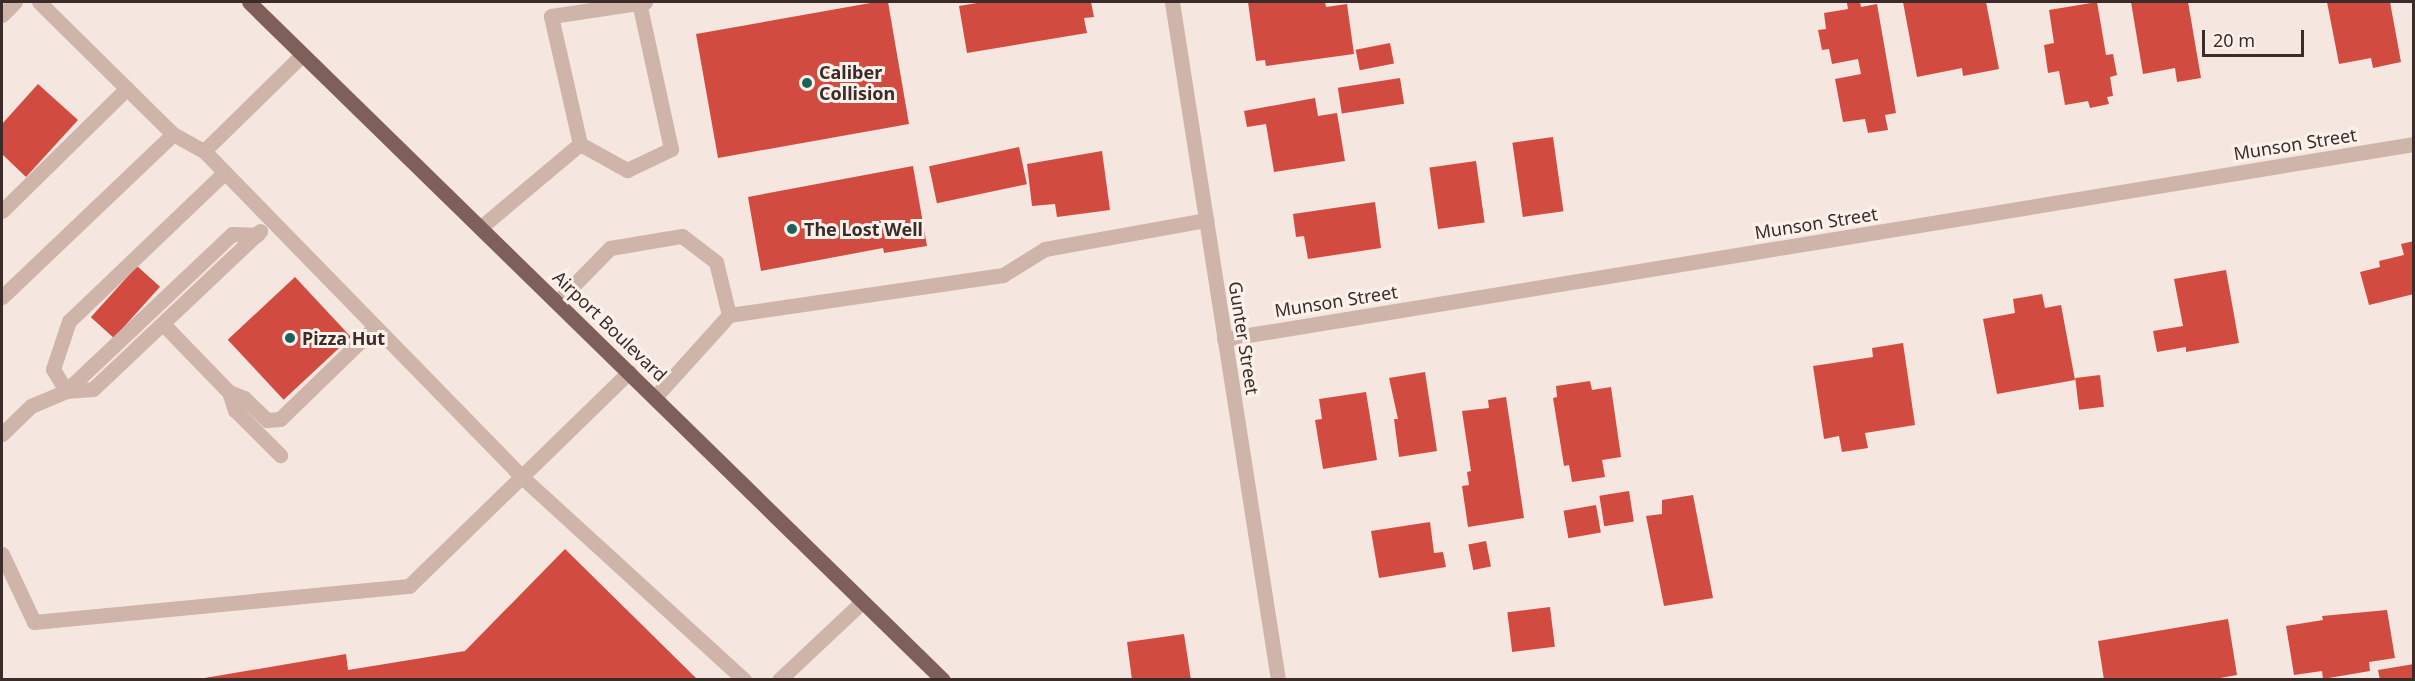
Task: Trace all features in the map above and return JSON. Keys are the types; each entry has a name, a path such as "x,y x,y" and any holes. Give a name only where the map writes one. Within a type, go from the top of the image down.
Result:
{"main road":[{"name":"Airport Boulevard","path":"249,2 942,680"}],"street":[{"path":"2,15 15,2"},
{"path":"39,2 173,134 204,151 270,222 522,477 744,680"},
{"path":"642,2 671,149 627,170 580,144 551,16 642,2"},
{"name":"Gunter Street","path":"1172,2 1278,680"},
{"path":"204,151 302,55"},
{"path":"2,211 127,88"},
{"path":"2,297 173,134"},
{"path":"481,227 580,144"},
{"name":"Munson Street","path":"1224,339 2414,144"},
{"path":"66,391 52,369 69,321 224,173"},
{"path":"655,398 729,315 1003,275 1045,249 1206,220"},
{"path":"2,434 31,406 66,391 93,389 270,222"},
{"path":"66,391 232,234 257,235"},
{"path":"557,302 610,248 682,236 716,261 729,315"},
{"path":"163,324 229,393 235,410 280,455"},
{"path":"229,393 244,398 267,420 280,419 374,328"},
{"path":"2,554 34,622 409,586 629,372"},
{"path":"779,680 861,603"}],"building":[{"path":"876,2 888,2 909,124 718,158 696,34"},
{"path":"983,2 1091,2 1094,17 1084,18 1087,33 967,53 959,6"},
{"path":"1248,2 1325,2 1326,7 1347,4 1354,54 1266,66 1265,60 1256,61"},
{"path":"1860,2 1861,7 1877,4 1896,113 1885,115 1888,130 1868,133 1865,119 1843,122 1835,79 1861,74 1858,59 1832,64 1829,49 1822,50 1818,30 1826,29 1824,13 1848,9 1847,3"},
{"path":"1903,2 1986,2 1999,69 1963,76 1962,68 1917,77"},
{"path":"2097,2 2106,55 2113,54 2117,75 2110,77 2113,96 2107,97 2109,104 2090,108 2088,101 2065,105 2059,71 2048,73 2044,45 2054,43 2049,10"},
{"path":"2131,2 2188,2 2201,78 2177,82 2175,68 2143,74"},
{"path":"2327,2 2390,2 2401,62 2373,68 2371,58 2339,64"},
{"path":"1390,43 1394,64 1360,70 1356,50"},
{"path":"1400,78 1404,104 1342,114 1338,88"},
{"path":"38,84 78,120 26,177 2,154 2,124"},
{"path":"1315,98 1318,116 1337,113 1345,161 1274,172 1266,124 1247,127 1244,111"},
{"path":"1553,137 1563,211 1523,217 1512,143"},
{"path":"1019,147 1027,184 937,203 929,166"},
{"path":"1102,151 1110,210 1057,217 1055,204 1032,206 1027,164"},
{"path":"1476,161 1485,222 1438,229 1429,168"},
{"path":"913,166 927,246 884,253 883,248 761,271 748,197"},
{"path":"1375,202 1381,248 1308,259 1304,236 1296,237 1293,214"},
{"path":"2414,241 2414,294 2369,305 2360,272 2380,267 2379,261 2404,255 2401,244"},
{"path":"137,266 160,287 114,338 91,317"},
{"path":"2226,270 2239,343 2186,352 2186,347 2157,352 2153,331 2183,326 2174,279"},
{"name":"Pizza Hut","path":"295,277 351,337 284,400 228,340"},
{"path":"2042,294 2045,308 2061,305 2075,380 1997,394 1983,319 2015,313 2013,299"},
{"path":"1903,343 1915,425 1865,433 1868,448 1842,452 1839,436 1824,439 1813,366 1873,357 1872,348"},
{"path":"1425,372 1437,451 1399,457 1394,419 1398,419 1389,378"},
{"path":"2100,375 2104,407 2079,410 2075,378"},
{"path":"1590,381 1592,390 1611,387 1621,457 1602,460 1605,477 1572,482 1569,465 1564,466 1553,398 1557,397 1556,386"},
{"path":"1366,392 1377,460 1323,469 1315,420 1322,419 1319,399"},
{"path":"1506,397 1524,518 1468,527 1462,486 1469,485 1467,472 1471,471 1462,411 1489,408 1488,400"},
{"path":"1629,491 1634,522 1604,526 1599,496"},
{"path":"1693,495 1713,598 1664,606 1646,516 1662,514 1662,500"},
{"path":"1596,505 1601,533 1568,538 1564,511"},
{"path":"1430,522 1434,553 1443,552 1446,567 1379,578 1371,531"},
{"path":"1486,541 1491,567 1473,570 1468,544"},
{"path":"565,549 698,680 193,680 346,654 348,670 465,651"},
{"path":"1550,607 1555,647 1512,652 1507,612"},
{"path":"2387,610 2395,658 2369,662 2370,671 2323,679 2322,671 2294,675 2286,626 2323,620 2322,616"},
{"path":"2228,619 2237,675 2209,680 2104,680 2098,641"},
{"path":"1184,634 1191,680 1132,680 1127,642"},
{"path":"2414,664 2414,680 2380,680 2378,670"}],"place":[{"name":"Caliber Collision","path":"807,83"},
{"name":"The Lost Well","path":"792,229"},
{"name":"Pizza Hut","path":"290,338"}]}
